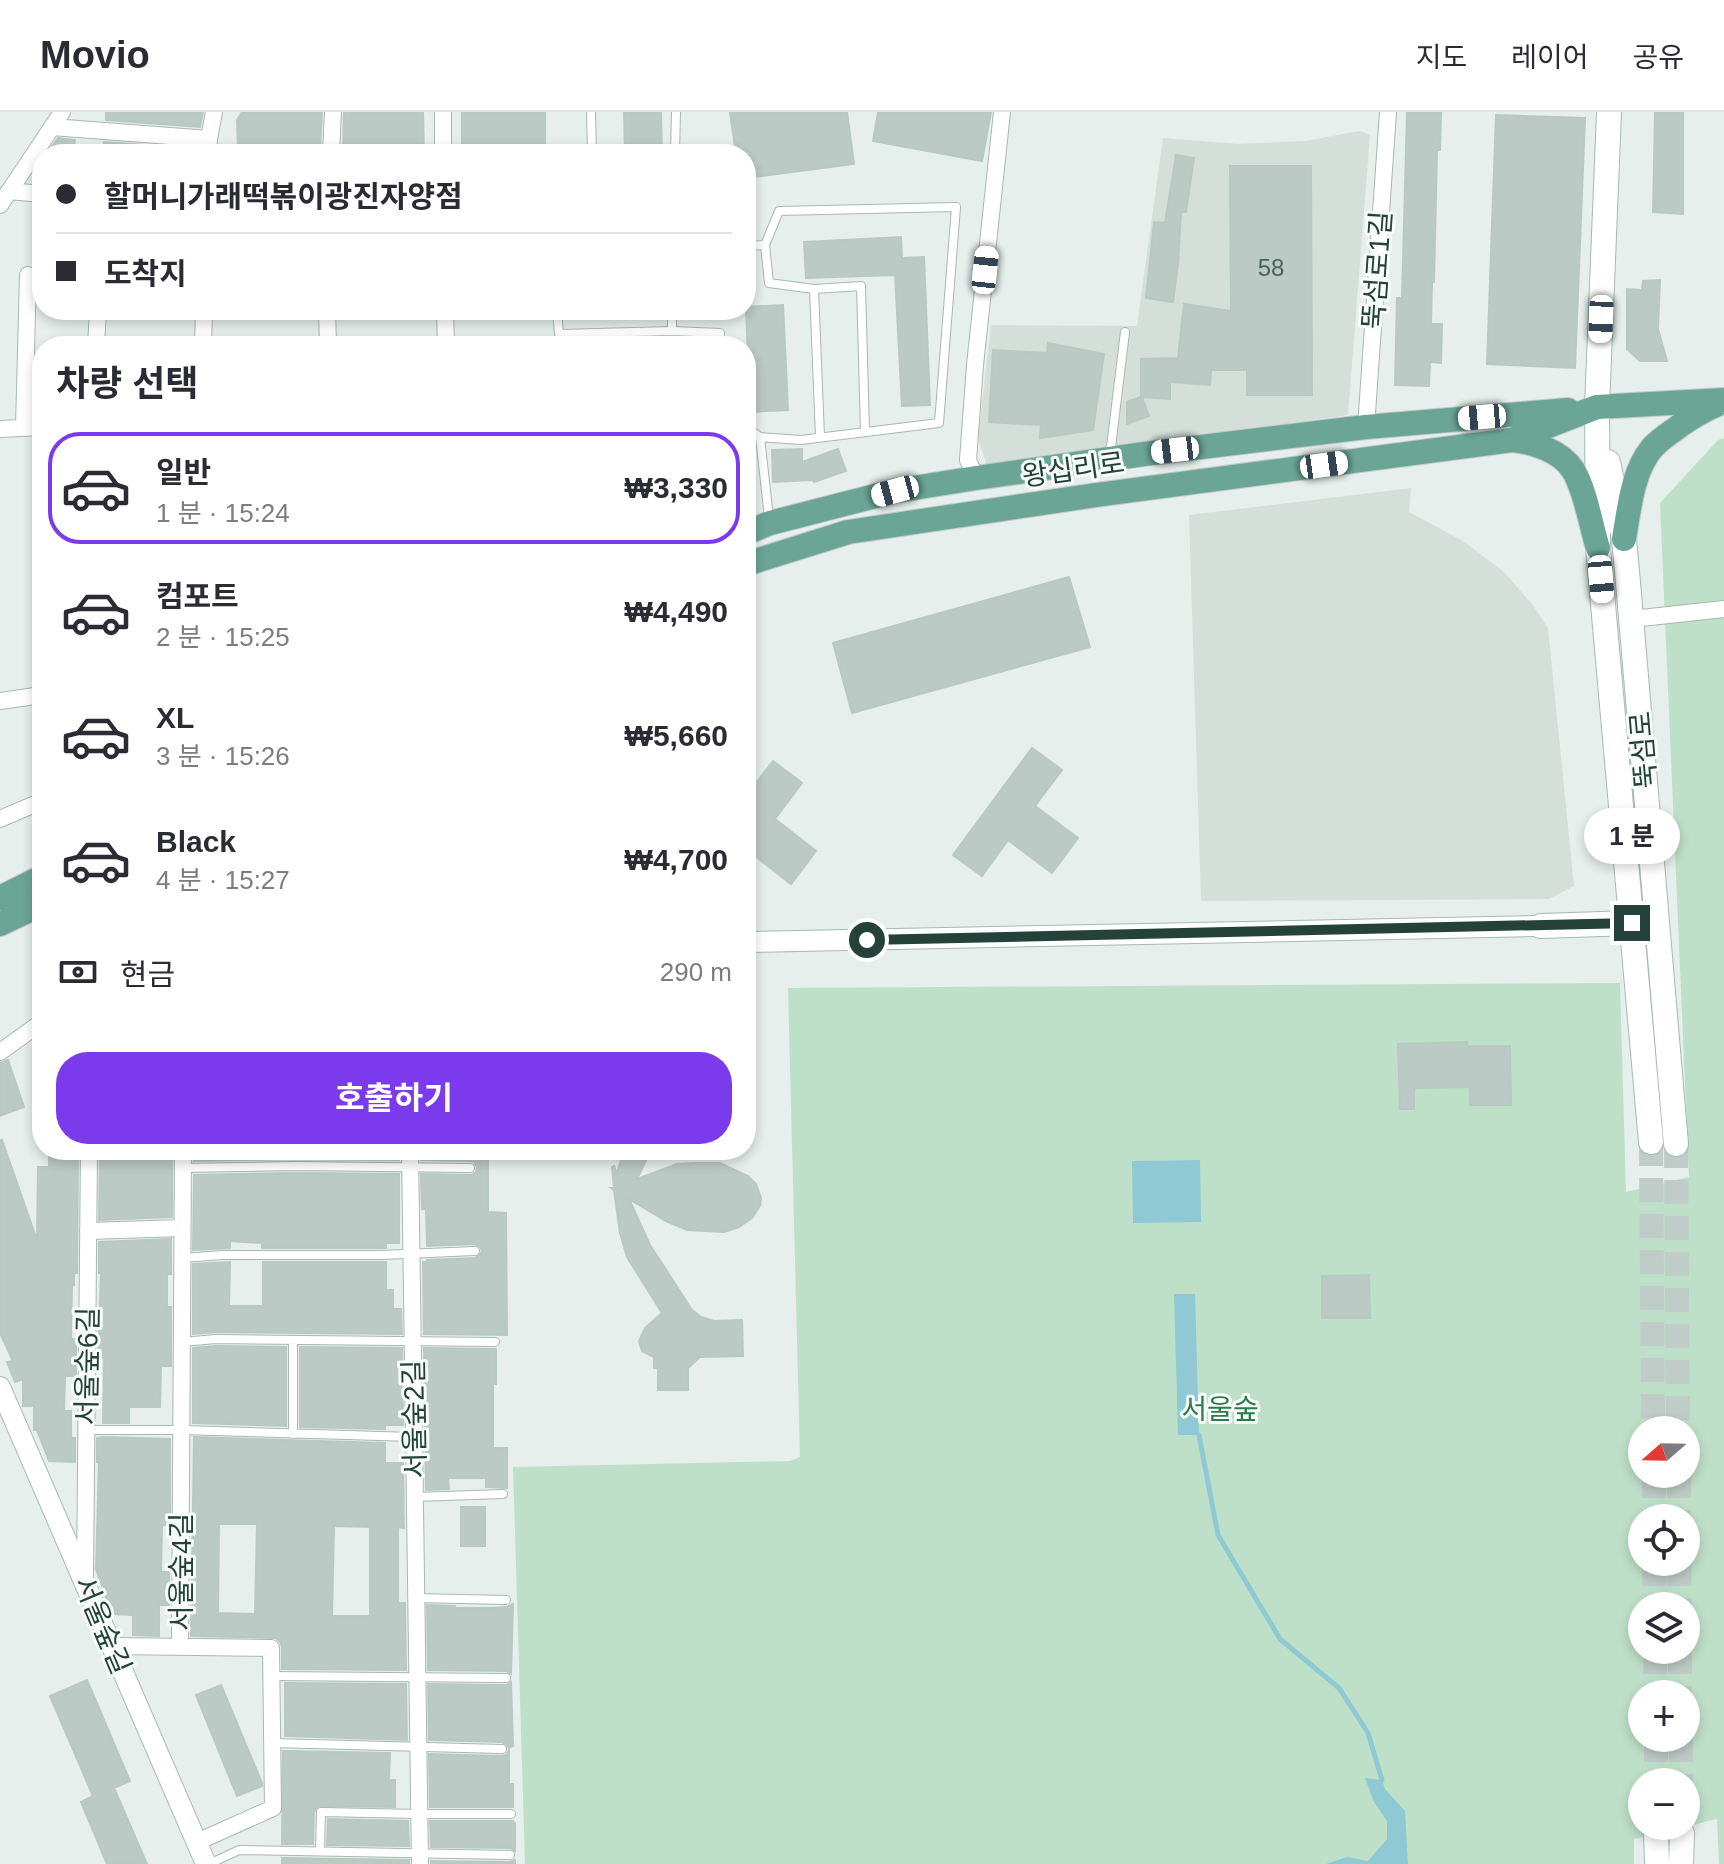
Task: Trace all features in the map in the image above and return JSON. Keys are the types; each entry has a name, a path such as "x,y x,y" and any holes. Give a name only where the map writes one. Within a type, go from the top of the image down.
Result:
{"main road":[{"name":"뚝섬로","path":"1609,112 1597,407 1598,548 1651,1142"},
{"name":"왕십리로","path":"756,529 895,491 1144,454 1366,427 1724,393"},
{"name":"왕십리로","path":"756,561 848,532 1096,495 1512,440 1597,407 1724,401"},
{"path":"1624,539 1633,490 1649,452 1665,436 1699,412 1724,401"},
{"name":"뚝섬로","path":"1597,407 1624,539 1676,1144"},
{"path":"1512,440 1531,442 1570,466 1576,476 1598,548"},
{"path":"0,898 32,882"},
{"path":"0,924 32,909"},
{"path":"1541,926 1632,923"},
{"path":"1656,1840 1657,1864"},
{"path":"1681,1864 1682,1840"}],"street":[{"path":"41,144 62,112"},
{"path":"208,144 214,112"},
{"path":"331,144 333,112"},
{"path":"443,112 443,144"},
{"path":"976,478 968,460 1002,112"},
{"name":"뚝섬로1길","path":"1366,427 1388,112"},
{"path":"52,127 192,144"},
{"path":"4,198 32,157"},
{"path":"4,198 32,195"},
{"path":"24,427 28,275"},
{"path":"0,429 32,427"},
{"path":"1632,619 1724,609"},
{"path":"0,701 32,696"},
{"path":"0,819 32,805"},
{"path":"756,942 1541,926"},
{"path":"0,1052 32,1029"},
{"name":"서울숲6길","path":"84,1582 89,1160"},
{"name":"서울숲4길","path":"112,1646 180,1647 183,1160"},
{"name":"서울숲2길","path":"411,1160 420,1859"},
{"path":"88,1231 182,1228"},
{"name":"서울숲길","path":"2,1398 207,1864"},
{"path":"180,1647 271,1648 273,1808 197,1842"}],"lane":[{"path":"591,112 592,144"},
{"path":"675,144 676,112"},
{"path":"756,434 801,440 939,423 956,207 779,211 765,245 769,283 814,289 861,286 865,432"},
{"path":"756,245 765,245"},
{"path":"814,289 820,437"},
{"path":"558,320 559,334 672,331 720,333 720,336"},
{"path":"672,320 672,331"},
{"path":"1110,460 1125,332"},
{"path":"760,437 770,523"},
{"path":"183,1168 470,1168"},
{"path":"182,1258 475,1251"},
{"path":"182,1342 216,1339 413,1342"},
{"path":"293,1340 293,1434"},
{"name":"서울숲2길","path":"413,1342 495,1342"},
{"path":"86,1430 414,1438"},
{"name":"서울숲2길","path":"415,1497 503,1494"},
{"path":"416,1598 506,1600"},
{"path":"271,1676 506,1678"},
{"path":"272,1743 502,1749"},
{"path":"320,1850 321,1812 511,1814"},
{"path":"207,1864 239,1850 320,1850 420,1859 510,1855"}],"shaded area":[{"path":"1360,131 1370,135 1348,415 987,465 978,438 991,325 1137,326 1163,138 1238,144 1305,141"},
{"path":"1411,488 1409,512 1463,541 1504,572 1548,628 1574,886 1549,899 1201,901 1189,515"}],"green space":[{"name":"서울숲","path":"1724,438 1724,1864 1719,1864 1717,1819 1700,1823 1700,1768 1628,1768 1628,1840 1634,1840 1634,1864 525,1864 513,1467 790,1461 800,1457 788,988 1620,983 1626,1192 1689,1177 1660,503 1718,440"}],"water":[{"path":"1200,1160 1201,1222 1133,1223 1132,1161"},
{"path":"1174,1294 1195,1294 1199,1435 1178,1435"},
{"path":"1365,1778 1382,1780 1385,1789 1405,1811 1408,1864 1326,1864 1347,1857 1368,1861 1387,1839 1387,1821 1374,1802"}],"building":[{"path":"106,112 203,112 200,127 106,120"},
{"path":"242,112 322,112 320,144 238,144 237,120"},
{"path":"344,112 423,112 424,144 343,144"},
{"path":"462,112 545,112 545,144 462,144"},
{"path":"624,112 661,112 662,144 625,144"},
{"path":"730,112 847,112 854,164 756,177 756,144 735,144"},
{"path":"878,112 991,112 982,161 873,141"},
{"path":"1407,112 1441,112 1431,324 1442,324 1441,363 1430,362 1429,386 1395,385 1397,298 1402,298"},
{"path":"1655,112 1683,112 1683,214 1653,212"},
{"path":"1496,115 1585,118 1575,368 1487,364"},
{"path":"58,138 75,140 74,144 54,144"},
{"path":"1176,155 1194,158 1186,212 1181,212 1173,302 1146,298 1154,222 1165,223"},
{"path":"1230,166 1311,166 1312,395 1247,395 1247,370 1211,370 1210,385 1170,382 1170,399 1142,397 1149,416 1127,424 1127,402 1141,397 1141,359 1178,358 1184,304 1231,311"},
{"path":"901,237 902,258 924,257 930,405 902,406 895,275 806,278 804,242"},
{"path":"1660,280 1658,329 1667,361 1640,361 1627,349 1627,289 1642,290 1643,281"},
{"path":"783,305 788,410 756,412 756,336 747,336 746,320 756,320 756,306"},
{"path":"1048,343 1104,354 1093,430 1040,438 1041,425 989,422 993,350 1047,353"},
{"path":"802,449 802,462 838,449 846,471 814,482 773,482 772,450"},
{"path":"1069,577 1090,647 852,713 833,643"},
{"path":"1032,748 1062,770 1035,806 1078,838 1052,873 1008,840 982,876 953,855"},
{"path":"773,761 802,783 775,819 816,851 791,884 756,857 756,783"},
{"path":"1467,1042 1467,1046 1510,1046 1511,1105 1470,1105 1470,1087 1414,1088 1414,1109 1400,1109 1398,1044"},
{"path":"8,1060 24,1107 0,1116 0,1063"},
{"path":"2,1140 37,1240 38,1167 49,1167 49,1160 78,1160 77,1273 74,1273 72,1285 71,1339 76,1339 76,1376 65,1376 64,1411 71,1411 75,1462 49,1461 37,1430 34,1430 34,1406 23,1406 23,1379 15,1382 7,1362 13,1361 0,1333"},
{"path":"100,1160 172,1160 172,1217 99,1220"},
{"path":"421,1160 488,1160 488,1212 506,1213 507,1335 424,1334 423,1262 475,1258 482,1251 475,1244 427,1246 421,1174 471,1175 477,1167 470,1161"},
{"path":"621,1160 646,1160 637,1179 677,1164 720,1163 748,1176 756,1184 761,1198 752,1218 724,1232 687,1230 629,1199 650,1245 692,1310 714,1321 742,1320 743,1356 700,1357 688,1368 688,1390 658,1390 658,1368 654,1368 654,1357 642,1351 639,1341 645,1328 662,1313 627,1257 614,1190 611,1188 614,1188 612,1167 617,1173"},
{"path":"399,1174 399,1243 386,1243 386,1248 262,1248 262,1243 230,1241 230,1248 193,1250 194,1175"},
{"path":"171,1239 167,1307 171,1307 171,1366 161,1366 160,1407 129,1407 129,1423 103,1423 104,1358 98,1357 99,1242"},
{"path":"230,1262 229,1306 263,1306 263,1262 386,1262 386,1290 393,1290 393,1309 401,1309 402,1334 193,1334 193,1264"},
{"path":"1369,1275 1370,1318 1322,1318 1322,1276"},
{"path":"286,1347 286,1426 193,1423 193,1348"},
{"path":"300,1347 402,1348 403,1425 385,1425 385,1429 300,1427"},
{"path":"424,1348 496,1349 493,1448 507,1448 507,1488 486,1487 486,1478 448,1478 449,1489 426,1490"},
{"path":"194,1437 385,1443 385,1463 403,1463 404,1528 398,1527 398,1603 405,1603 406,1670 282,1669 282,1647 276,1638 191,1636","holes":["219,1524 257,1524 255,1614 218,1613","334,1526 370,1527 370,1616 332,1616"]},
{"path":"97,1438 170,1439 170,1525 162,1525 161,1572 169,1572 169,1605 159,1605 159,1636 133,1635 133,1615 112,1614 96,1569"},
{"path":"461,1507 485,1507 485,1546 461,1546"},
{"path":"513,1604 511,1674 506,1671 428,1670 427,1605 493,1608"},
{"path":"87,1680 130,1781 114,1788 147,1864 107,1864 81,1802 93,1796 50,1696"},
{"path":"511,1682 513,1746 509,1748 502,1742 429,1740 428,1684 506,1685"},
{"path":"285,1683 406,1684 407,1740 285,1736"},
{"path":"221,1685 262,1783 262,1786 237,1796 196,1695"},
{"path":"509,1750 513,1807 430,1807 429,1754 502,1756"},
{"path":"283,1751 390,1753 389,1780 395,1780 395,1807 318,1806 314,1812 313,1844 282,1844"},
{"path":"328,1819 408,1821 409,1846 327,1845"},
{"path":"430,1821 513,1821 515,1851 510,1848 431,1847"},
{"path":"282,1858 409,1860 409,1864 282,1864"},
{"path":"515,1860 515,1864 431,1864 431,1861"}],"waterway":[{"path":"1199,1435 1218,1535 1280,1639 1339,1688 1368,1733 1382,1780"}],"tunnel":[{"path":"1651,1142 1653,1416"},
{"path":"1676,1144 1678,1416"},
{"path":"1654,1488 1654,1504"},
{"path":"1679,1488 1679,1504"},
{"path":"1654,1576 1655,1592"},
{"path":"1679,1576 1680,1592"},
{"path":"1655,1664 1655,1680"},
{"path":"1680,1664 1680,1680"},
{"path":"1656,1752 1656,1768"},
{"path":"1681,1752 1681,1768"}],"route":[{"path":"867,940 1632,923"}]}
